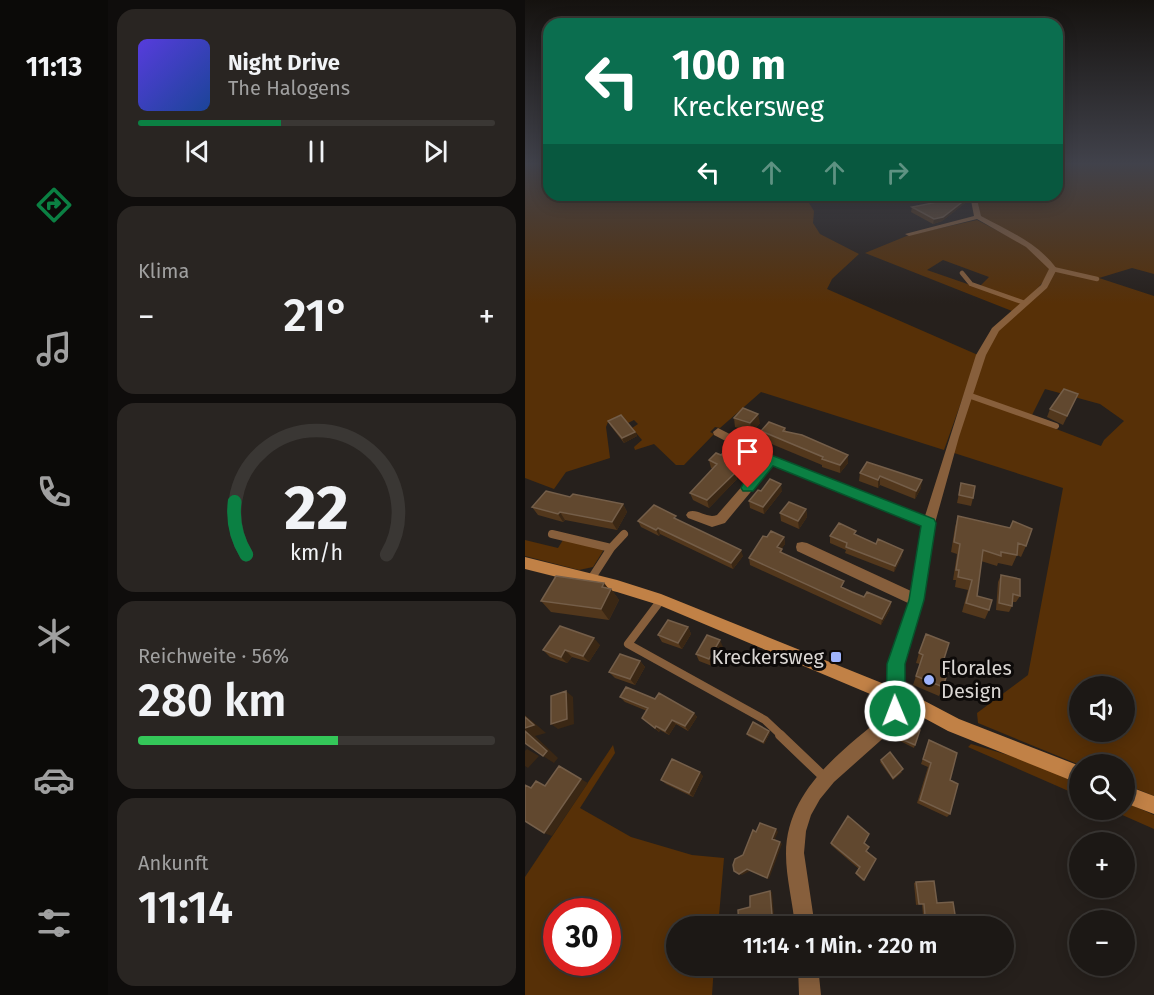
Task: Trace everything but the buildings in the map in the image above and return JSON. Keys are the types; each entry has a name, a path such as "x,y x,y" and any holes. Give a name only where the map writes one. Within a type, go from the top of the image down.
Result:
{"main road":[{"path":"525,563 591,579 661,600 896,697 954,725 1069,771"},
{"path":"1135,798 1154,805"}],"street":[{"path":"976,210 977,216"},
{"path":"804,916 795,852 801,819 825,778 892,719 895,711 896,664 917,600 929,523 981,355 995,330 1044,286 1053,269 1048,261 1034,249 977,216 909,234"},
{"path":"718,432 771,460 929,523"},
{"path":"692,514 712,522 721,519 771,460"},
{"path":"802,546 917,600"},
{"path":"809,976 810,995"}],"lane":[{"path":"1053,269 1097,279"},
{"path":"962,273 964,279 971,284 1025,303"},
{"path":"968,395 1056,426"},
{"path":"552,534 611,548"},
{"path":"591,579 611,548 624,534"},
{"path":"661,600 628,644 765,720 825,778"}],"shaded area":[{"path":"525,210 814,210 813,223 820,234 859,254 832,279 827,289 978,355 944,450 761,392 720,428 715,427 710,432 714,434 684,465 676,465 654,444 635,450 634,447 642,440 632,428 638,424 634,420 628,423 617,416 608,422 606,427 610,458 566,472 554,489 525,478"},
{"path":"979,210 1154,210 1154,274 1132,268 1099,278 1154,296 1154,796 1135,788 1135,754 1069,754 1069,760 978,723 977,713 1028,675 1063,488 951,452 969,396 1101,446 1104,440 1124,421 1100,404 1045,389 1031,417 970,394 983,356 996,331 1026,303 1054,268 1049,261 981,218"},
{"path":"977,220 1033,249 1052,269 1042,286 1024,302 980,286 989,277 943,260 927,270 1022,303 1012,311 865,253 909,235"},
{"path":"525,540 558,548 563,540 603,551 593,567 579,570 525,556"},
{"path":"971,744 1021,759 1069,779 1069,791 968,747"},
{"path":"613,745 615,753 580,808 631,837 692,855 724,858 719,916 666,916 666,976 713,976 712,995 525,995 525,877"},
{"path":"1135,806 1154,815 1154,829 1134,820"}],"place":[{"name":"Kreckersweg","path":"836,657"},
{"name":"Florales Design","path":"929,680"}],"route":[{"path":"748,488 771,460 929,523 917,600 896,664 895,711"}]}
